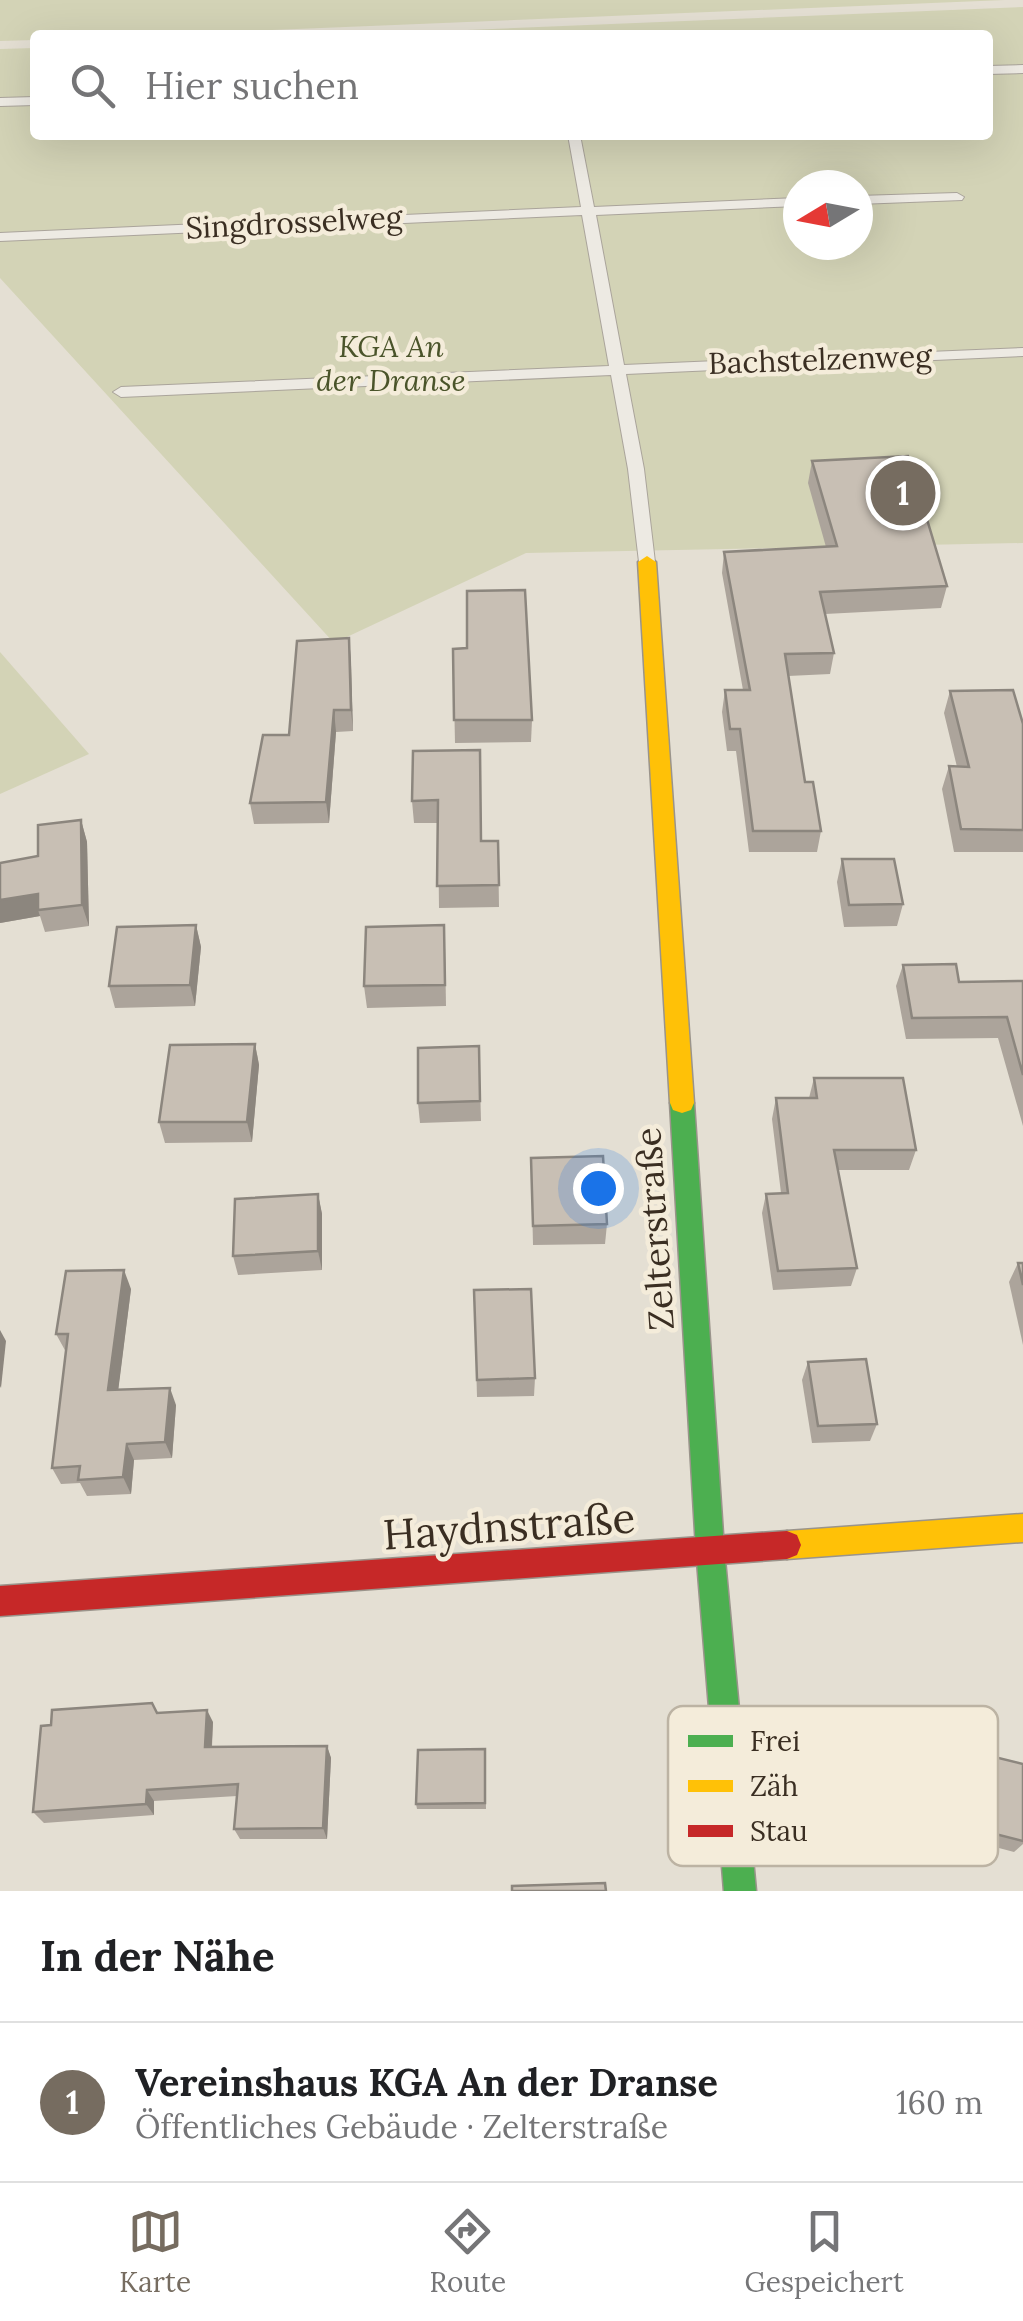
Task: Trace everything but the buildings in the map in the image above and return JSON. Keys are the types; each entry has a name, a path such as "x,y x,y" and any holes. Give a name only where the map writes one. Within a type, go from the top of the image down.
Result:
{"street":[{"name":"Zelterstraße","path":"646,562 710,1549 724,1706"},
{"name":"Haydnstraße","path":"0,1601 1023,1528"},
{"name":"Zelterstraße","path":"738,1866 740,1891"}],"lane":[{"path":"993,70 1023,69"},
{"path":"0,102 30,102"},
{"path":"575,140 643,511 646,562"},
{"path":"873,200 957,197"},
{"name":"Singdrosselweg","path":"0,237 783,203"},
{"name":"Bachstelzenweg","path":"121,392 1023,352"}],"green space":[{"path":"0,0 1005,0 271,30 30,30 30,40 0,41"},
{"name":"KGA An der Dranse","path":"1023,7 1023,543 526,553 334,643 0,278 0,49 30,48 30,140 993,140 993,30 466,30"},
{"path":"0,652 89,754 0,794"}],"traffic: fast":[{"path":"682,1103 724,1706"},
{"path":"738,1866 740,1891"}],"traffic: slow":[{"path":"647,562 682,1103"},
{"path":"787,1545 1023,1528"}],"traffic: jam":[{"path":"0,1601 787,1545"}],"place":[{"name":"Vereinshaus KGA An der Dranse","path":"903,493"}]}
